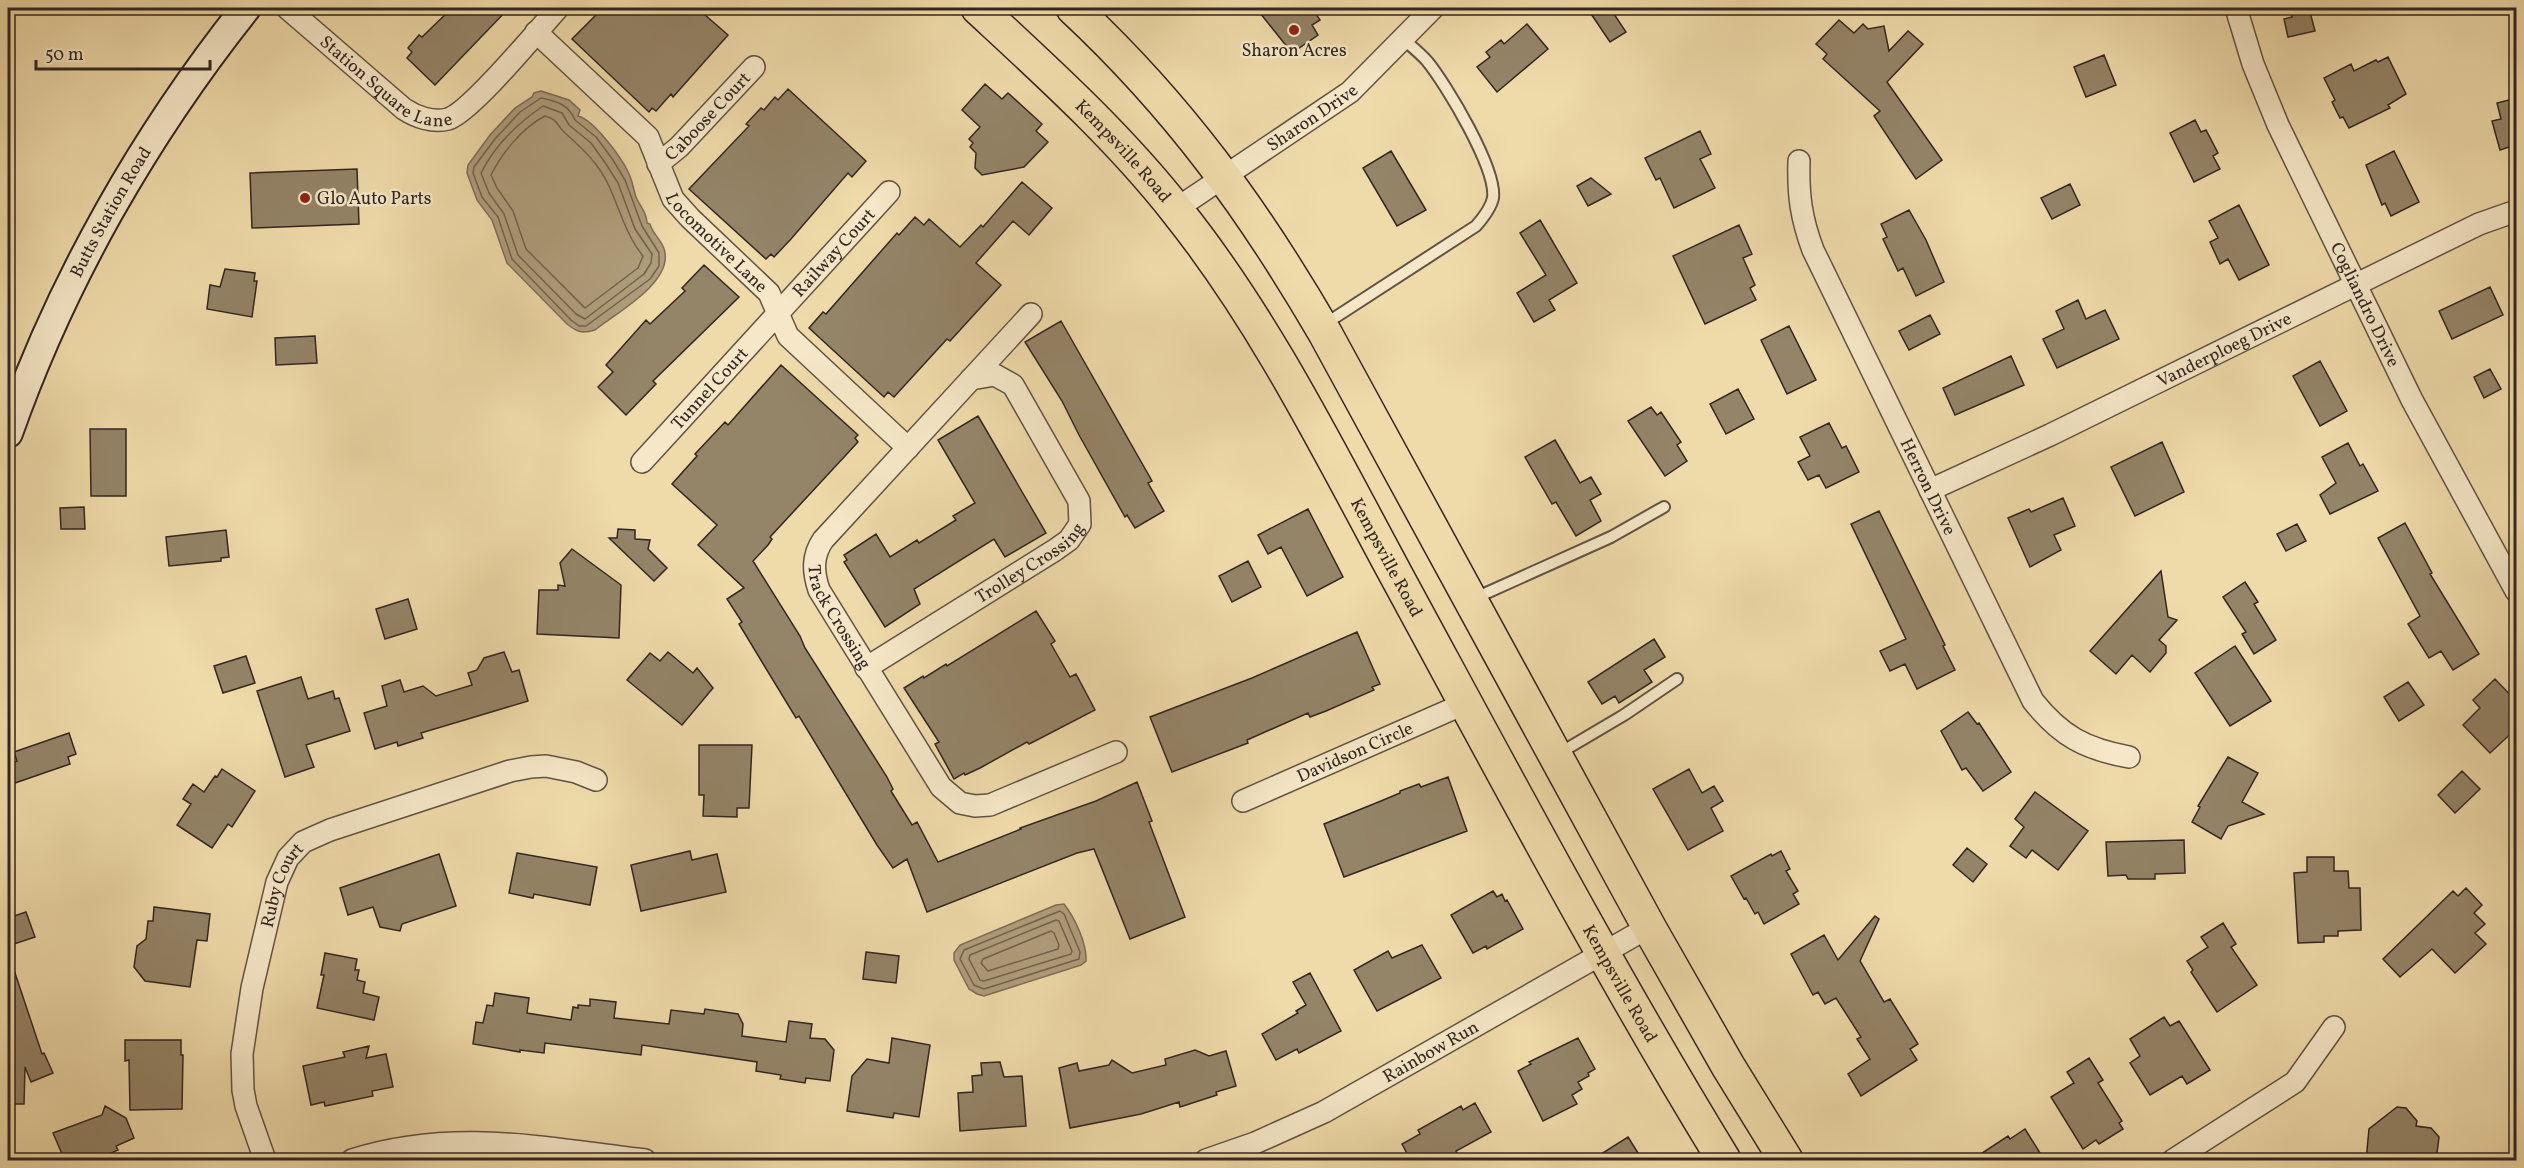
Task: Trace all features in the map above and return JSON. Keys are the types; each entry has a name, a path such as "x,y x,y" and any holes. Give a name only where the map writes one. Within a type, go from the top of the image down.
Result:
{"main road":[{"name":"Butts Station Road","path":"8,433 64,300 110,211 151,139 246,8"},
{"name":"Kempsville Road","path":"978,8 1111,135 1176,209 1209,253 1264,337 1602,953 1724,1161"},
{"path":"1073,8 1154,91 1225,176 1283,260 1649,927 1728,1066 1786,1161"}],"street":[{"name":"Station Square Lane","path":"287,8 404,109 425,118 449,118 460,111 481,93 558,8"},
{"name":"Sharon Drive","path":"1176,209 1350,92 1433,8"},
{"name":"Cogliandro Drive","path":"2235,8 2253,64 2278,125 2412,400 2517,591"},
{"name":"Locomotive Lane","path":"536,32 648,137 673,199 769,293 788,336 908,448"},
{"name":"Caboose Court","path":"658,164 680,147 754,67"},
{"name":"Herron Drive","path":"1799,161 1798,199 1813,250 2033,701 2046,717 2070,737 2100,752 2129,757"},
{"name":"Railway Court","path":"778,313 889,192"},
{"name":"Vanderploeg Drive","path":"1930,490 2050,435 2479,224 2517,211"},
{"name":"Tunnel Court","path":"642,462 778,313"},
{"name":"Track Crossing","path":"1031,314 823,540 815,556 815,579 819,590 866,668 941,787 960,803 975,806 990,805 1116,752"},
{"name":"Trolley Crossing","path":"866,668 1055,550 1069,540 1080,524 1079,501 1013,385 995,375 971,379"},
{"name":"Davidson Circle","path":"1243,801 1466,703"},
{"name":"Ruby Court","path":"265,1161 246,1106 242,1054 252,988 277,882 288,858 303,842 330,830 510,771 531,766 546,766 576,772 596,780"},
{"name":"Rainbow Run","path":"1206,1161 1255,1143 1324,1112 1649,927"},
{"path":"2173,1161 2295,1082 2334,1027"},
{"path":"352,1161 401,1148 443,1142 496,1142 645,1161"}],"lane":[{"path":"1321,327 1476,225 1486,214 1493,199 1492,186 1465,120 1426,61 1403,39"},
{"path":"1470,600 1611,537 1664,507"},
{"path":"1556,756 1624,715 1677,679"}],"water":[{"path":"541,91 569,100 580,110 578,116 592,125 616,152 628,171 647,223 650,224 661,242 665,253 664,265 651,287 595,330 580,332 567,324 507,263 492,220 477,200 467,173 468,165 490,135 515,108 532,97 534,93"},
{"path":"1064,904 1080,931 1086,961 1081,965 984,996 969,989 954,960 954,953 960,945 1056,905"}],"building":[{"path":"452,8 509,8 435,85 407,58 412,52 408,48 419,35 422,37"},
{"path":"603,8 697,8 728,35 673,97 671,94 656,111 652,108 649,112 572,39"},
{"name":"Sharon Acres","path":"1256,8 1312,8 1320,20 1312,25 1318,35 1292,53"},
{"path":"1587,8 1610,8 1626,32 1610,42"},
{"path":"2290,8 2309,8 2315,31 2288,37 2284,19 2292,17"},
{"path":"1839,20 1854,33 1863,24 1868,29 1884,26 1889,51 1908,31 1923,44 1887,82 1942,160 1916,179 1874,116 1880,111 1823,59 1827,54 1816,44"},
{"path":"1527,24 1548,49 1497,92 1477,67 1490,57 1486,52 1501,40 1504,44"},
{"path":"2104,55 2116,85 2086,97 2074,67"},
{"path":"2388,57 2406,94 2388,105 2390,108 2349,128 2343,117 2340,118 2332,102 2335,100 2324,78 2351,64 2354,71"},
{"path":"985,84 1002,99 1008,93 1042,124 1036,131 1048,142 1024,167 982,175 975,168 976,153 970,147 973,143 969,139 980,127 962,110"},
{"path":"788,89 866,161 852,177 848,173 774,257 771,254 766,259 689,189 749,126 746,124 761,108 764,110 775,97 778,100"},
{"path":"2517,98 2517,152 2511,153 2509,147 2500,150 2492,121 2501,119 2497,103"},
{"path":"2195,120 2201,132 2206,130 2218,153 2213,156 2220,169 2194,182 2170,133"},
{"path":"1700,131 1711,154 1700,159 1715,188 1674,208 1660,178 1656,180 1645,158"},
{"path":"1391,151 1426,210 1397,226 1363,168"},
{"path":"2394,151 2419,202 2391,216 2385,203 2382,205 2366,165"},
{"name":"Glo Auto Parts","path":"357,169 359,224 252,228 250,173"},
{"path":"1591,178 1611,194 1588,206 1577,186"},
{"path":"1022,182 1052,208 1029,235 1013,221 976,263 1001,285 950,341 947,339 894,397 888,392 884,397 809,328 823,312 826,314 897,233 899,235 915,217 924,225 929,219 960,247 981,225 983,227"},
{"path":"2070,184 2080,205 2052,219 2041,198"},
{"path":"2239,205 2269,265 2239,280 2228,259 2220,264 2210,242 2218,238 2209,221"},
{"path":"1909,210 1926,240 1944,282 1916,296 1903,268 1898,271 1883,239 1887,237 1881,224"},
{"path":"1540,220 1577,283 1549,300 1555,310 1534,322 1517,293 1546,275 1520,233"},
{"path":"1739,225 1752,254 1743,258 1755,285 1750,288 1756,300 1705,324 1673,256"},
{"path":"704,265 739,297 653,381 656,384 626,415 598,387 613,372 606,365 646,320 650,324 685,291 682,288"},
{"path":"225,269 255,273 254,281 257,281 252,317 207,309 210,285 220,287"},
{"path":"2490,287 2503,315 2452,339 2439,311"},
{"path":"2078,300 2086,319 2105,310 2119,339 2057,368 2043,339 2064,329 2056,311"},
{"path":"1930,315 1940,334 1909,350 1899,331"},
{"path":"1061,321 1152,481 1148,483 1164,511 1135,528 1127,515 1125,517 1062,401 1025,342"},
{"path":"1789,326 1816,380 1787,394 1761,340"},
{"path":"315,336 317,363 276,365 275,338"},
{"path":"2011,356 2024,385 1955,415 1943,388"},
{"path":"2320,361 2347,411 2320,426 2293,376"},
{"path":"781,365 858,435 855,438 858,442 770,537 772,539 768,545 753,561 887,777 893,789 891,791 912,825 917,822 938,862 1020,828 1096,801 1137,782 1152,821 1149,822 1185,917 1130,939 1094,849 1077,853 927,912 907,859 893,868 799,716 796,718 739,624 742,622 727,599 744,588 698,545 717,525 672,484 697,456 695,454 725,422 728,425"},
{"path":"2490,369 2501,389 2484,398 2474,377"},
{"path":"1738,389 1754,419 1726,434 1710,404"},
{"path":"1651,407 1657,415 1661,412 1681,442 1677,445 1687,461 1665,476 1628,421"},
{"path":"978,416 1046,533 1005,557 994,539 914,589 920,604 885,627 844,562 847,560 844,555 876,534 890,557 917,540 919,543 956,520 953,516 975,503 938,440"},
{"path":"1829,423 1842,448 1846,446 1859,472 1826,488 1819,475 1808,480 1798,462 1810,456 1800,437"},
{"path":"90,429 126,429 126,496 91,496"},
{"path":"1555,440 1580,483 1591,477 1601,494 1590,500 1601,521 1576,536 1556,502 1552,504 1525,457"},
{"path":"2162,442 2184,492 2135,516 2111,467"},
{"path":"2348,443 2360,466 2363,464 2378,491 2330,514 2320,495 2336,483 2322,457"},
{"path":"2063,498 2075,526 2054,535 2061,550 2030,567 2008,518 2029,509 2031,512"},
{"path":"84,507 85,529 61,529 60,508"},
{"path":"1308,509 1343,577 1307,596 1281,547 1268,554 1258,535"},
{"path":"1879,511 1955,670 1917,689 1905,664 1890,671 1880,651 1906,639 1851,524"},
{"path":"2405,523 2432,573 2430,574 2479,654 2453,670 2441,651 2429,658 2408,624 2420,616 2378,538"},
{"path":"2297,524 2306,541 2286,551 2277,534"},
{"path":"618,529 635,530 635,539 650,540 648,549 667,568 654,581 609,538 617,538"},
{"path":"226,530 229,557 221,558 221,561 169,566 166,537"},
{"path":"572,549 621,585 619,638 537,634 539,590 558,590 558,585 565,586 560,563"},
{"path":"1248,561 1261,587 1232,602 1219,576"},
{"path":"2161,571 2168,617 2177,620 2159,640 2166,646 2166,653 2150,672 2132,655 2116,674 2090,651"},
{"path":"2245,582 2258,602 2254,604 2276,640 2254,654 2242,634 2246,632 2223,597"},
{"path":"408,599 417,629 385,639 376,609"},
{"path":"1036,611 1055,641 1051,644 1070,677 1076,674 1095,710 954,779 935,744 939,742 904,688 946,664 947,666"},
{"path":"1357,632 1380,684 1372,687 1374,690 1310,717 1308,713 1247,740 1248,743 1172,772 1150,717 1252,678"},
{"path":"1654,639 1665,657 1644,670 1652,682 1619,703 1615,696 1602,704 1588,682"},
{"path":"2235,646 2271,701 2230,726 2195,673"},
{"path":"504,652 512,672 519,670 528,701 421,733 423,738 398,746 397,742 375,749 364,713 387,706 382,686 400,680 404,692 423,686 436,696 472,685 468,673 477,670 484,658"},
{"path":"668,652 693,673 697,668 713,688 682,725 627,680 650,653 660,661"},
{"path":"246,656 255,683 223,693 214,666"},
{"path":"301,677 308,699 333,691 335,699 339,698 350,731 306,745 314,767 285,777 257,691"},
{"path":"2495,679 2517,702 2517,728 2490,753 2463,725 2480,708 2473,700"},
{"path":"2408,682 2424,705 2399,721 2384,697"},
{"path":"1968,712 1977,724 1979,723 2011,772 1983,791 1966,768 1962,770 1941,731"},
{"path":"69,733 76,754 68,757 70,764 15,783 9,764 17,761 14,752"},
{"path":"699,745 752,745 749,808 737,808 737,817 703,816 704,795 699,795"},
{"path":"2228,757 2258,773 2242,802 2264,814 2228,826 2221,839 2192,822 2200,807 2198,806"},
{"path":"222,769 255,791 232,827 228,824 212,848 177,825 191,804 183,799 193,784 204,792"},
{"path":"1689,769 1702,793 1714,786 1723,801 1711,808 1723,831 1688,850 1653,789"},
{"path":"2462,771 2480,789 2455,813 2438,795"},
{"path":"1448,777 1467,831 1344,877 1324,824 1400,793 1400,791 1419,784 1421,787"},
{"path":"2035,792 2088,831 2058,870 2032,850 2026,858 2010,846 2024,827 2015,819"},
{"path":"2184,840 2185,873 2155,874 2155,879 2128,879 2126,875 2108,876 2106,842"},
{"path":"1967,848 1987,864 1973,882 1953,865"},
{"path":"690,851 692,860 717,854 726,892 641,911 631,865"},
{"path":"1781,851 1790,869 1786,871 1798,891 1793,894 1799,904 1764,924 1758,912 1755,914 1746,898 1744,899 1731,876"},
{"path":"517,853 597,867 590,905 534,894 533,898 509,893"},
{"path":"439,854 456,906 402,924 400,931 380,927 373,907 348,915 340,888"},
{"path":"2307,857 2334,857 2334,871 2348,871 2349,888 2360,888 2361,930 2338,931 2338,936 2324,936 2324,942 2298,943 2294,873 2307,872"},
{"path":"2466,888 2482,905 2474,913 2485,924 2475,933 2486,944 2455,973 2432,949 2400,977 2383,959 2453,891 2458,896"},
{"path":"1493,891 1497,897 1502,894 1505,901 1507,900 1523,929 1487,949 1486,946 1473,953 1451,915"},
{"path":"154,907 210,914 207,941 197,940 190,987 145,981 134,967 137,946 146,939 148,921 153,921"},
{"path":"26,912 35,937 8,946 8,918"},
{"path":"1875,916 1879,919 1860,961 1884,1002 1890,999 1918,1044 1910,1049 1917,1060 1861,1096 1848,1074 1870,1059 1857,1039 1861,1037 1836,998 1825,1004 1818,992 1813,995 1791,954 1824,935 1838,960"},
{"path":"2223,923 2236,944 2231,947 2257,985 2217,1012 2191,972 2193,970 2187,961 2208,947 2201,937"},
{"path":"1422,945 1441,978 1377,1011 1354,970 1388,951 1392,958"},
{"path":"866,952 899,956 896,983 863,979"},
{"path":"325,953 357,959 355,970 359,970 357,980 365,982 363,993 379,997 374,1020 317,1008 324,975 321,975"},
{"path":"8,961 11,961 42,1054 44,1053 53,1073 31,1082 25,1067 24,1104 8,1104"},
{"path":"1310,973 1341,1031 1299,1053 1297,1049 1276,1060 1262,1034 1298,1013 1296,1011 1306,1005 1293,982"},
{"path":"495,993 529,998 527,1013 571,1020 573,1007 590,1006 590,999 616,1002 614,1018 669,1024 671,1010 704,1014 705,1009 738,1014 743,1024 742,1036 786,1042 789,1021 812,1024 810,1038 825,1039 834,1050 830,1081 806,1078 805,1083 780,1079 781,1075 756,1071 757,1062 642,1045 641,1055 545,1043 544,1053 520,1050 520,1052 473,1044 476,1022 483,1023 487,1005 493,1006"},
{"path":"2164,1017 2170,1026 2179,1021 2210,1070 2187,1084 2182,1076 2150,1095 2130,1063 2140,1056 2130,1039"},
{"path":"892,1038 930,1045 919,1117 894,1113 893,1118 847,1111 852,1076 867,1059 889,1063"},
{"path":"1578,1038 1595,1069 1588,1073 1589,1076 1578,1082 1582,1089 1572,1095 1577,1104 1543,1121 1518,1071 1531,1064 1529,1062"},
{"path":"125,1040 181,1040 182,1109 130,1110 129,1060 125,1061"},
{"path":"369,1046 366,1058 386,1054 393,1087 372,1091 373,1096 325,1106 324,1102 311,1105 303,1066 345,1057 343,1052"},
{"path":"1195,1050 1209,1056 1226,1051 1236,1086 1180,1107 1179,1102 1141,1114 1070,1128 1059,1068 1077,1063 1079,1071 1109,1065 1112,1060 1132,1073 1166,1065 1165,1059"},
{"path":"2089,1058 2103,1080 2098,1083 2122,1121 2119,1123 2123,1129 2099,1144 2096,1140 2083,1149 2051,1097 2074,1083 2067,1072"},
{"path":"1000,1062 1004,1077 1022,1076 1026,1126 960,1131 958,1093 973,1092 972,1076 982,1075 981,1063"},
{"path":"1475,1103 1491,1132 1456,1151 1461,1161 1411,1161 1402,1144 1420,1134 1418,1130 1461,1106 1463,1110"},
{"path":"105,1106 126,1118 134,1138 116,1146 118,1150 94,1161 65,1161 53,1133 102,1115"},
{"path":"2397,1107 2406,1108 2417,1121 2416,1126 2431,1128 2439,1137 2436,1161 2366,1161 2369,1129"},
{"path":"2025,1129 2045,1161 1970,1161 2008,1136 2010,1139"},
{"path":"1628,1137 1643,1161 1590,1161"}],"place":[{"name":"Sharon Acres","path":"1294,30"},
{"name":"Glo Auto Parts","path":"305,198"}]}
